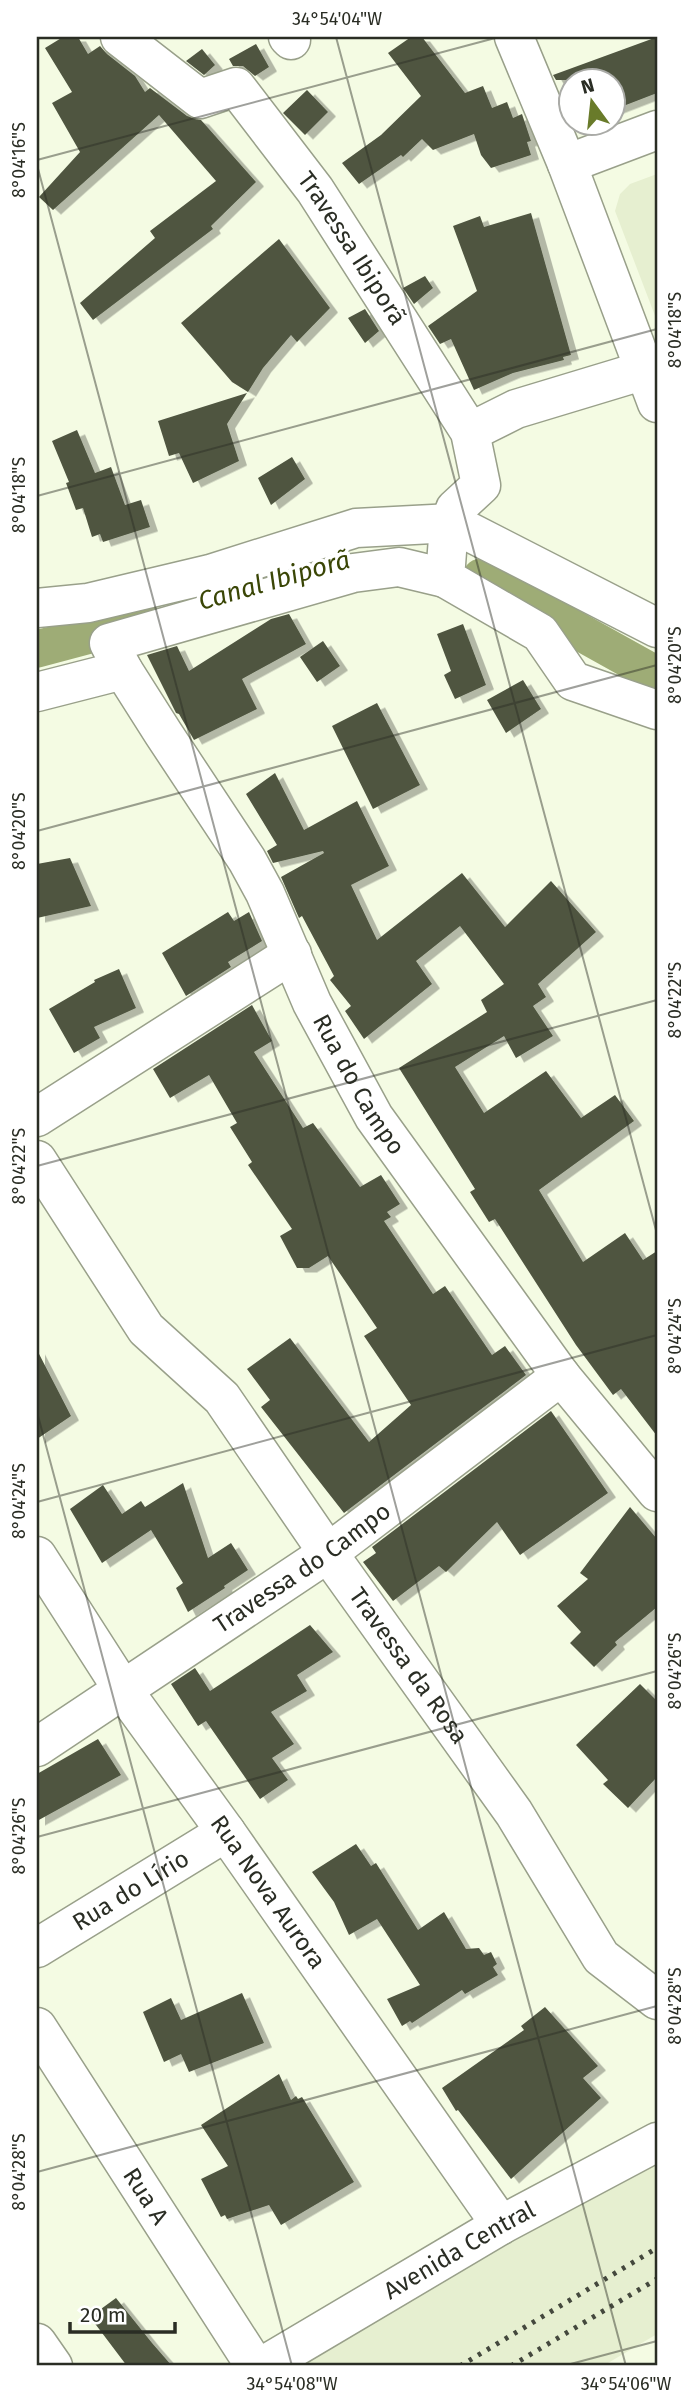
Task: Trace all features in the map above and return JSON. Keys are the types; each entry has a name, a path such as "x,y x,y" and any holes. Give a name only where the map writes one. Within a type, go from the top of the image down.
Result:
{"street":[{"path":"470,432 516,409 651,387 567,164 514,37"},
{"name":"Travessa Ibiporã","path":"125,38 200,99 236,87 315,190 470,432 481,485 455,509 450,531"},
{"path":"567,164 657,130"},
{"path":"37,608 88,603 210,574 356,528 450,531 657,628"},
{"path":"445,577 450,531"},
{"path":"37,692 116,657 353,573 399,567 445,577 540,633 573,681 657,710"},
{"name":"Rua do Campo","path":"116,657 247,860 265,893 312,1003 374,1116 561,1376 657,1492"},
{"path":"37,1117 292,954"},
{"name":"Travessa da Rosa","path":"37,1160 146,1329 222,1398 328,1553 514,1813 601,1956 657,2000"},
{"name":"Travessa do Campo","path":"37,1746 328,1553 561,1376"},
{"name":"Rua Nova Aurora","path":"38,1559 123,1690 226,1832 501,2225"},
{"name":"Rua do Lírio","path":"37,1948 226,1832"},
{"name":"Rua A","path":"37,2027 255,2366"},
{"name":"Avenida Central","path":"263,2366 501,2225 657,2142"},
{"path":"37,2343 53,2366"}],"shaded area":[{"path":"657,174 657,321 615,211 620,194 630,184"},
{"path":"657,2157 657,2334 603,2366 300,2366"}],"building":[{"path":"63,37 78,37 88,54 100,46 135,76 145,92 150,88 187,116 201,120 256,182 211,226 213,229 93,320 80,303 155,238 150,231 216,181 159,115 53,210 39,197 80,152 52,103 72,92 45,48"},
{"path":"411,37 422,37 465,93 483,86 492,108 507,102 513,118 522,114 531,141 527,142 531,155 491,168 481,155 474,134 433,150 422,139 403,157 401,155 359,184 342,163 381,135 421,96 388,53"},
{"path":"657,37 657,93 628,104 628,66 578,66"},
{"path":"256,44 269,67 255,76 243,66 233,66 229,59"},
{"path":"202,49 215,65 204,75 186,61"},
{"path":"307,90 328,112 305,135 283,113"},
{"path":"531,213 571,355 563,357 564,360 513,373 474,390 451,339 440,344 428,326 477,291 453,226 480,216 484,227"},
{"path":"279,239 330,308 297,342 291,335 263,368 248,392 232,382 181,323"},
{"path":"425,276 433,288 414,304 403,288"},
{"path":"365,309 379,331 365,343 348,318"},
{"path":"247,393 227,424 239,461 193,483 179,453 169,456 158,421"},
{"path":"77,430 95,473 111,467 125,505 141,500 150,527 103,542 100,534 92,537 83,508 76,510 66,483 69,482 52,441"},
{"path":"292,457 305,479 271,505 258,478"},
{"path":"289,614 306,644 242,679 257,709 194,740 176,713 147,655 177,646 189,671 271,619"},
{"path":"463,624 486,685 455,699 444,675 451,671 437,634"},
{"path":"323,641 340,666 317,682 300,657"},
{"path":"523,680 541,709 506,733 487,700"},
{"path":"377,703 420,785 373,809 332,726"},
{"path":"275,773 304,830 357,801 389,866 351,885 377,940 462,873 505,927 551,881 596,932 538,984 546,997 533,1006 553,1036 516,1058 504,1036 455,1067 484,1113 546,1071 581,1118 615,1095 634,1121 539,1190 583,1262 625,1233 643,1260 657,1251 657,1436 621,1389 613,1395 576,1345 495,1219 489,1222 470,1192 475,1189 399,1068 487,1012 481,1000 504,984 460,926 416,961 432,984 364,1039 345,1011 351,1006 330,980 334,976 302,916 299,918 281,877 324,853 323,851 273,863 267,851 277,845 246,794"},
{"path":"70,858 91,906 37,918 37,864"},
{"path":"228,912 234,921 249,912 262,941 228,962 231,967 186,996 162,953"},
{"path":"119,969 136,1008 94,1027 100,1038 74,1053 49,1009 95,982 94,980"},
{"path":"252,1005 272,1041 254,1052 303,1128 313,1123 360,1187 381,1175 400,1204 387,1212 391,1217 384,1221 433,1294 445,1286 492,1355 505,1346 526,1375 344,1513 261,1407 270,1400 247,1369 290,1338 369,1442 411,1405 364,1336 377,1328 328,1256 309,1268 297,1268 280,1236 292,1229 248,1165 252,1162 230,1127 237,1123 209,1075 170,1098 153,1069"},
{"path":"37,1350 71,1416 37,1439"},
{"path":"551,1411 608,1493 520,1555 497,1522 446,1572 439,1566 393,1601 363,1562 376,1553 372,1547"},
{"path":"183,1483 208,1558 231,1543 248,1570 188,1612 176,1588 183,1583 151,1530 102,1563 70,1509 103,1485 122,1514 141,1501 145,1507"},
{"path":"630,1507 657,1539 657,1607 615,1642 617,1645 594,1667 570,1643 581,1632 557,1606 588,1579 580,1573"},
{"path":"310,1625 333,1652 297,1675 307,1691 271,1712 294,1744 272,1758 288,1780 260,1799 206,1721 198,1726 171,1684 195,1668 210,1691"},
{"path":"640,1684 657,1701 657,1777 628,1808 603,1784 608,1780 576,1745"},
{"path":"98,1739 121,1775 37,1821 37,1774"},
{"path":"356,1844 371,1866 376,1863 418,1930 444,1912 466,1949 479,1948 484,1955 491,1952 497,1964 493,1967 498,1975 465,1994 462,1990 412,2023 410,2021 402,2026 387,1999 420,1985 377,1919 349,1935 334,1902 312,1872"},
{"path":"242,1993 264,2043 189,2072 181,2054 164,2062 143,2012 171,1998 181,2020"},
{"path":"545,2007 598,2066 583,2078 601,2098 511,2179 458,2110 456,2111 442,2088 524,2030 521,2026"},
{"path":"279,2074 291,2100 296,2096 298,2099 302,2097 354,2182 281,2225 269,2205 227,2219 225,2215 221,2217 201,2179 228,2166 201,2125"},
{"path":"116,2298 172,2366 127,2366 90,2317"}],"waterway":[{"name":"Canal Ibiporã","path":"481,577 657,675"},
{"name":"Canal Ibiporã","path":"37,649 142,621"}],"railway":[{"path":"460,2366 657,2248"},
{"path":"511,2366 657,2279"}]}
